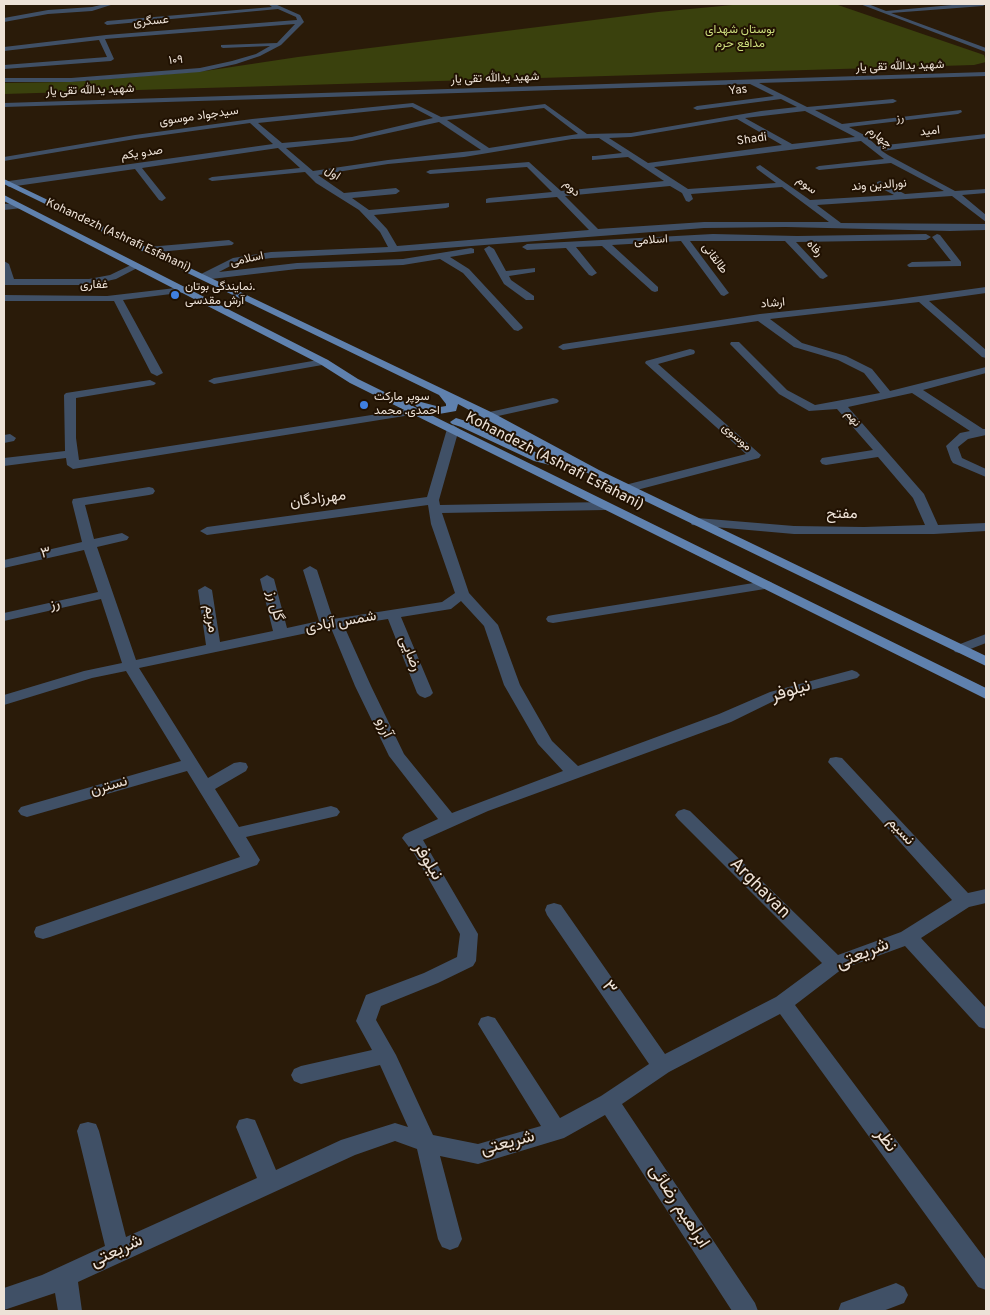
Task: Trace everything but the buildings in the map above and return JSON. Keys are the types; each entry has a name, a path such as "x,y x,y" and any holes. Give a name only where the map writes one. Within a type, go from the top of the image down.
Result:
{"main road":[{"name":"Kohandezh (Ashrafi Esfahani)","path":"7,182 443,392 595,473 986,662"},
{"name":"Kohandezh (Ashrafi Esfahani)","path":"4,198 324,362 354,381 986,694"},
{"path":"354,381 439,411 452,409 452,403 443,392"},
{"path":"450,428 455,422 465,424 538,458 595,473"}],"street":[{"path":"4,20 54,12 92,9 111,4"},
{"path":"271,4 298,16 301,22"},
{"path":"864,4 986,50"},
{"path":"883,11 982,4"},
{"path":"48,6 54,12"},
{"path":"103,19 277,8"},
{"path":"4,67 110,59 103,38 110,27 92,9"},
{"name":"عسگری","path":"4,49 174,28 258,22 301,22"},
{"name":"۱۰۹","path":"4,80 71,80 200,70 234,63 258,55 279,44 301,22"},
{"path":"224,46 279,44"},
{"name":"شهید یدالله تقی یار","path":"33,96 986,68"},
{"name":"شهید یدالله تقی یار","path":"4,105 986,74"},
{"name":"چهارم","path":"752,82 863,138 892,161 952,192 986,219"},
{"name":"Yas","path":"697,108 781,98"},
{"path":"212,179 427,160 541,141 602,137 668,129 738,117 893,101"},
{"name":"سیدجواد موسوی","path":"4,159 135,137 252,121 413,105 440,118 488,151"},
{"name":"صدو یکم","path":"7,182 278,146 352,139 440,118 545,106 586,137"},
{"name":"رز","path":"842,126 958,112"},
{"path":"738,117 790,146"},
{"name":"اول","path":"252,121 308,172 367,213 384,231 394,249"},
{"name":"امید","path":"875,149 986,136"},
{"path":"602,137 687,196 782,185"},
{"name":"Shadi","path":"645,166 863,138"},
{"path":"596,158 629,155"},
{"path":"819,168 892,161"},
{"name":"دوم","path":"430,172 529,164 596,232"},
{"path":"138,166 162,198"},
{"name":"سوم","path":"760,167 838,225"},
{"path":"910,170 924,169"},
{"path":"489,201 670,183"},
{"path":"880,184 904,196"},
{"path":"344,196 396,191"},
{"path":"952,192 986,191"},
{"name":"نورالدین وند","path":"808,203 952,192"},
{"path":"367,213 446,205"},
{"path":"4,207 19,206"},
{"name":"اسلامی","path":"204,276 232,261 271,255 394,249 704,225 986,227"},
{"name":"اسلامی","path":"204,276 297,266 403,262 489,249 713,237 788,239 986,237"},
{"path":"912,265 958,264 937,237"},
{"name":"طالقانی","path":"684,239 724,293"},
{"name":"رفاه","path":"788,239 823,276"},
{"path":"148,250 229,242"},
{"path":"605,244 655,289"},
{"path":"569,245 592,273"},
{"path":"489,249 507,282 530,298"},
{"path":"442,256 466,271 518,328"},
{"path":"4,264 7,282"},
{"name":"غفاری","path":"7,282 89,282 112,277 136,266"},
{"path":"503,274 532,270"},
{"name":"غفاری","path":"4,298 117,298 184,290"},
{"name":"ارشاد","path":"563,346 760,317 986,290"},
{"path":"117,298 154,378 70,395 73,465 417,411"},
{"path":"921,299 986,355"},
{"path":"760,317 798,345 842,358 868,371 886,394"},
{"path":"735,344 783,392 813,409 840,405"},
{"name":"موسوی","path":"629,488 755,455 650,363 690,352"},
{"path":"214,381 324,362"},
{"name":"نهم","path":"934,530 919,497 880,454 840,405 986,370"},
{"path":"912,388 984,432"},
{"path":"489,415 553,401"},
{"path":"450,428 434,505 438,524 462,594 491,625 512,686 546,744 574,773"},
{"path":"984,432 964,436 952,446 957,460 986,473"},
{"path":"4,462 72,454"},
{"path":"826,461 880,454"},
{"path":"43,932 251,860 130,666 89,544 78,502 149,491"},
{"path":"434,505 606,506"},
{"name":"مهرزادگان","path":"207,531 434,505"},
{"name":"مفتح","path":"697,522 794,530 934,530 986,527"},
{"name":"۳","path":"4,564 122,537"},
{"name":"آرزو","path":"310,570 331,623 397,756 449,822"},
{"name":"گل رز","path":"267,579 281,633"},
{"path":"553,619 766,585"},
{"name":"مریم","path":"205,590 214,648"},
{"name":"رز","path":"4,617 106,594"},
{"name":"شمس آبادی","path":"4,700 89,674 281,633 331,623 446,606 462,594"},
{"name":"رضایی","path":"393,614 425,693"},
{"path":"960,649 986,638"},
{"name":"نیلوفر","path":"450,1239 426,1143 386,1055 366,1021 373,1001 431,978 466,961 469,934 422,851 411,838 482,807 725,718 775,695 852,675"},
{"name":"نسیم","path":"836,762 964,901"},
{"name":"نسترن","path":"26,811 191,764"},
{"path":"205,787 240,767"},
{"path":"234,834 331,812"},
{"name":"Arghavan","path":"684,815 835,964"},
{"name":"شریعتی","path":"4,1298 65,1276 348,1147 395,1132 426,1143 478,1154 556,1131 609,1102 662,1066 783,1003 835,964 908,937 964,901 986,896"},
{"name":"۳","path":"554,910 662,1066"},
{"path":"908,937 986,1021"},
{"name":"نظر","path":"783,1003 986,1279"},
{"path":"488,1024 556,1131"},
{"path":"300,1075 386,1055"},
{"name":"ابراهیم رضائی","path":"609,1102 746,1311"},
{"path":"247,1127 270,1182"},
{"path":"88,1131 118,1251"},
{"path":"65,1276 70,1311"},
{"path":"850,1311 896,1295"}],"green space":[{"name":"بوستان شهدای مدافع حرم","path":"743,4 835,4 984,55 986,62 974,65 4,94 4,83 69,82 205,71 298,57 658,12"}],"place":[{"name":"نمایندگی بوتان. آرش مقدسی","path":"175,295"},
{"name":"سوپر مارکت احمدی. محمد","path":"364,405"}]}
